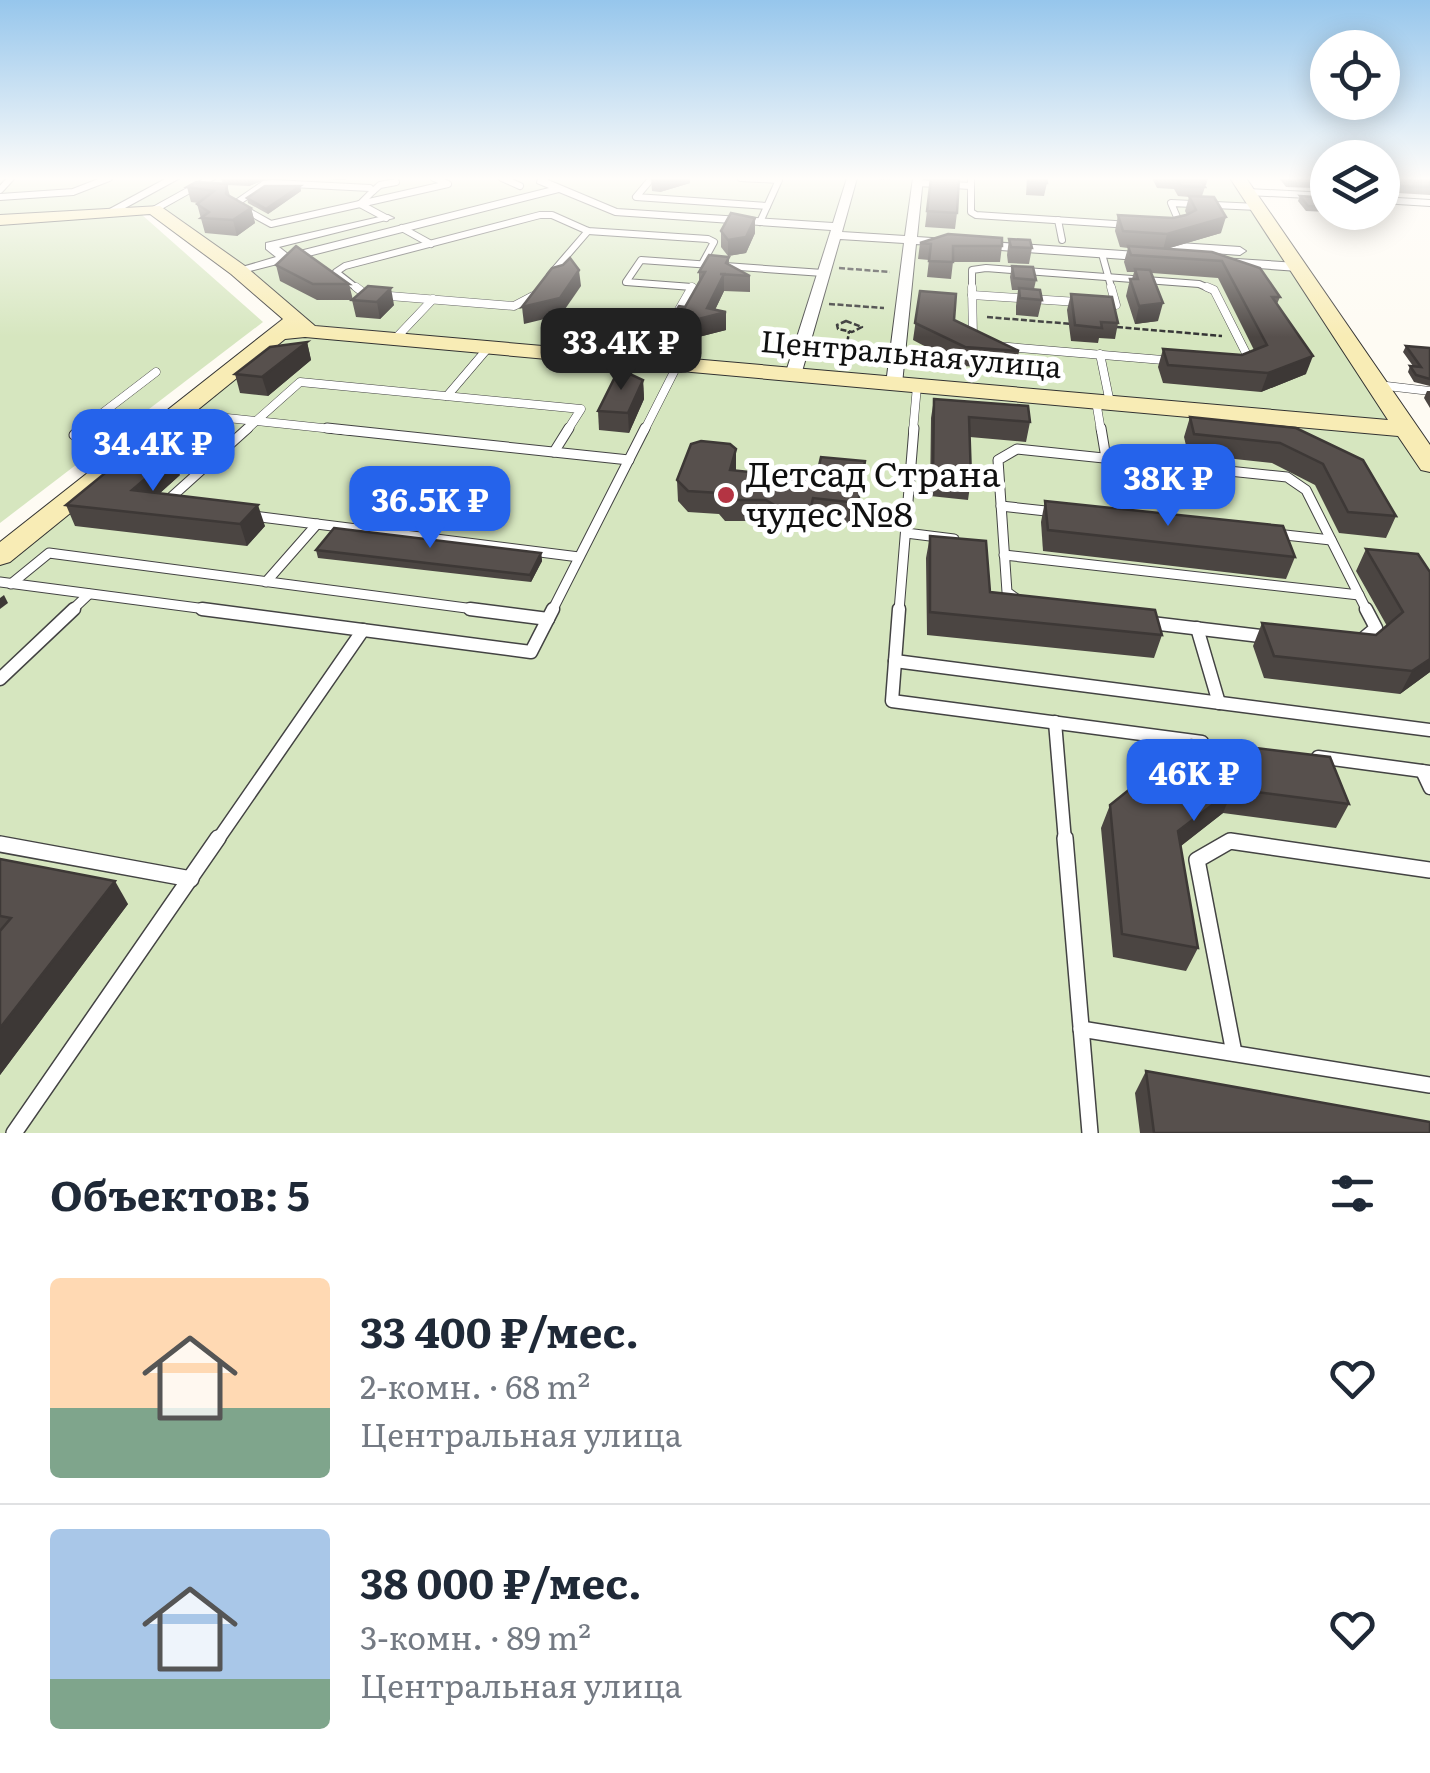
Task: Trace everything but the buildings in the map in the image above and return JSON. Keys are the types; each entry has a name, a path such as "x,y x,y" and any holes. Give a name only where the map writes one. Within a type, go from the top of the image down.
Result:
{"street":[{"path":"0,556 178,413 295,328 238,270 184,231"},
{"path":"286,258 270,246 333,231"},
{"path":"238,270 391,231"},
{"path":"797,365 835,231"},
{"path":"860,231 1201,255 1298,268"},
{"path":"903,378 903,310 912,231"},
{"path":"1274,231 1430,464"},
{"path":"971,239 1062,240 1102,254 1201,255"},
{"name":"Центральная улица","path":"295,328 678,364 797,365 1103,402 1406,429"}],"lane":[{"path":"407,231 430,244"},
{"path":"480,231 345,266 336,272 365,294 514,306 528,302 588,231 708,239 714,242 702,264"},
{"path":"1060,231 1062,240"},
{"path":"1098,304 1116,305 1102,254"},
{"path":"621,316 673,320 692,286 626,282 641,260 824,270"},
{"path":"986,268 1199,284 1214,290 1249,359 1235,366 984,345 973,338 972,295 972,270 986,268"},
{"path":"972,295 1080,302"},
{"path":"394,339 433,299"},
{"path":"447,396 488,348"},
{"path":"1100,354 1106,458"},
{"path":"6,583 531,652 678,364"},
{"path":"142,442 74,435 156,372"},
{"path":"903,378 906,533 892,701 1210,743"},
{"path":"182,508 162,505 300,382 580,409 554,452"},
{"path":"1377,384 1430,390"},
{"path":"178,413 629,460"},
{"path":"1017,450 1286,477 1306,490 1376,628 1353,647 1030,608 1007,592 1001,506 998,460 1017,450"},
{"path":"1001,506 1060,512"},
{"path":"240,515 580,557"},
{"path":"266,582 317,524"},
{"path":"1254,532 1331,540"},
{"path":"906,533 964,540"},
{"path":"984,542 1004,550 1359,596"},
{"path":"6,583 48,553 548,619"},
{"path":"0,679 90,594"},
{"path":"1197,628 1219,703"},
{"path":"14,1133 364,630"},
{"path":"896,661 1430,730"},
{"path":"1055,722 1090,1133"},
{"path":"1306,756 1426,771 1430,788"},
{"path":"1234,1053 1197,860 1230,840 1430,870"},
{"path":"0,844 190,879"},
{"path":"1082,1029 1430,1084"}],"path":[{"path":"824,270 907,274"},
{"path":"814,302 903,310"},
{"path":"972,316 1086,325"},
{"path":"1105,326 1238,338"},
{"path":"844,360 849,332"},
{"path":"797,365 844,360 903,378"}],"green space":[{"path":"0,231 160,231 263,322 0,523"},
{"path":"182,231 1273,231 1430,464 1430,1133 0,1133 0,556 296,320"}],"place":[{"name":"Детсад Страна чудес №8","path":"726,495"}]}
